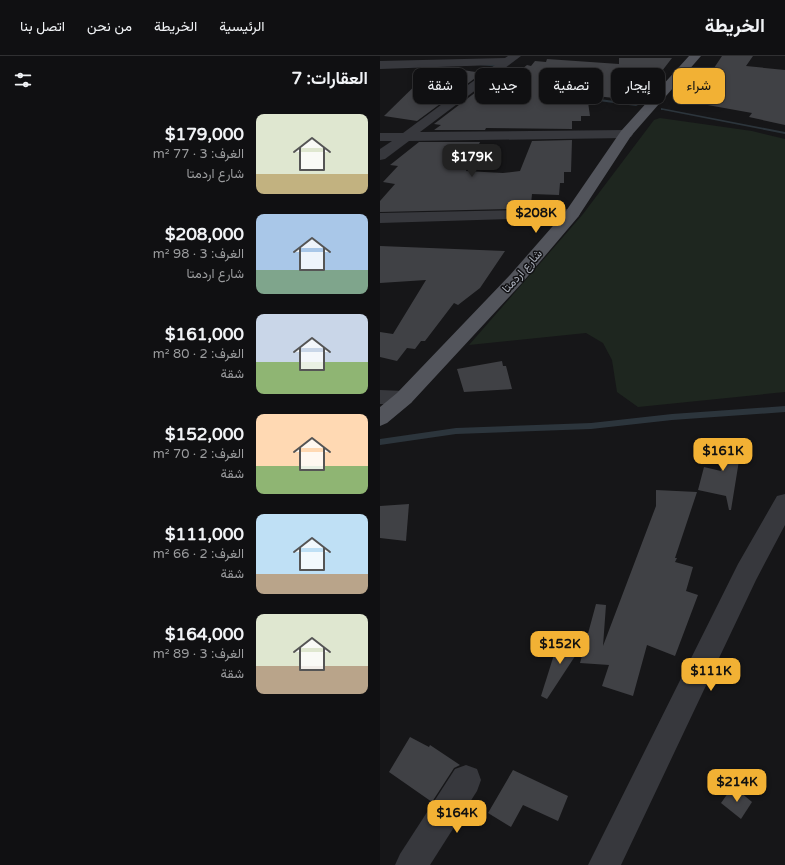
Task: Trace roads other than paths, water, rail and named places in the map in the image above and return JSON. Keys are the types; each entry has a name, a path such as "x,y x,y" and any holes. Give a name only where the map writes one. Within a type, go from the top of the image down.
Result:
{"main road":[{"name":"شارع اردمتا","path":"380,418 404,398 516,279 572,214 626,134 695,56"}],"street":[{"path":"380,65 511,58"},
{"path":"380,156 511,58"},
{"path":"380,137 626,134"},
{"path":"380,218 572,214"},
{"path":"380,397 404,398"},
{"path":"604,865 747,572 785,503"},
{"path":"411,865 466,780"}],"waterway":[{"path":"479,64 501,66 503,68"},
{"path":"603,100 636,105"},
{"path":"663,109 785,133"},
{"path":"380,442 456,431 591,426 672,417 785,409"}]}
